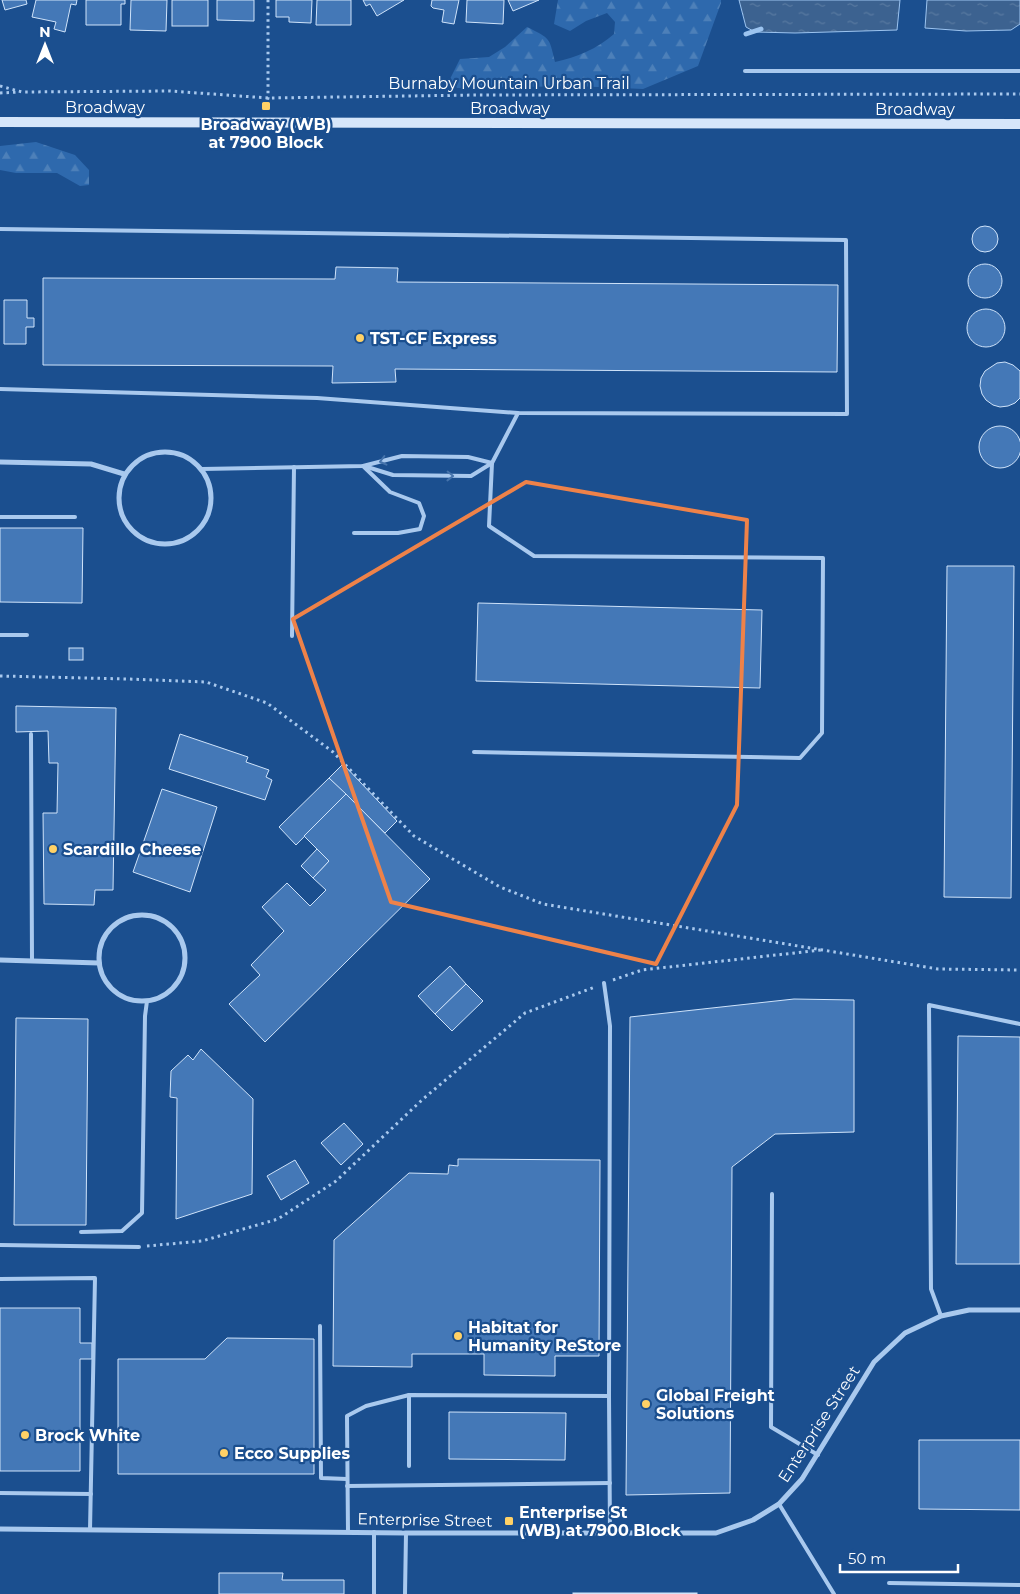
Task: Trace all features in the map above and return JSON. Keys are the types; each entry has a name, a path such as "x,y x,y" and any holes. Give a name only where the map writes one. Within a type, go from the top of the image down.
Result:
{"street":[{"name":"Broadway","path":"0,122 1020,124"},
{"path":"162,451 177,453 191,459 202,470 209,483 212,498 209,513 201,527 190,537 176,543 160,544 145,540 132,531 123,519 118,504 119,489 124,474 134,463 147,455 162,451"},
{"path":"0,462 91,464 124,474"},
{"path":"142,915 156,917 169,924 179,935 184,948 185,963 181,977 173,988 161,997 147,1001 121,996 110,987 103,976 99,963 100,949 106,935 115,924 128,917 142,915"},
{"path":"0,960 99,963"},
{"name":"Enterprise Street","path":"0,1529 406,1533 716,1533 753,1520 779,1504 802,1479 874,1362 905,1333 941,1316 969,1310 1020,1310"}],"lane":[{"path":"745,72 1020,72"},
{"path":"0,228 846,240 847,414 518,413 317,398 0,389"},
{"path":"474,752 800,758 822,733 823,558 534,556 490,526 492,464 518,413"},
{"path":"202,470 363,466 402,456 468,457 492,464"},
{"path":"363,466 394,475 471,476 492,464"},
{"path":"354,533 398,533 420,529 424,516 419,503 390,492 363,466"},
{"path":"292,636 294,467"},
{"path":"0,517 75,517"},
{"path":"0,636 26,636"},
{"path":"31,734 32,961"},
{"path":"604,983 610,1026 610,1534"},
{"path":"81,1232 122,1231 142,1213 145,1016 147,1001"},
{"path":"941,1316 931,1289 929,1005 1020,1024"},
{"path":"772,1194 771,1427 818,1455"},
{"path":"0,1245 139,1247"},
{"path":"0,1279 95,1278 90,1530"},
{"path":"320,1326 321,1478 347,1479"},
{"path":"348,1532 347,1416 366,1406 409,1395 609,1396"},
{"path":"408,1466 409,1395"},
{"path":"347,1486 610,1483"},
{"path":"0,1493 91,1494"},
{"path":"779,1504 834,1594"},
{"path":"374,1532 374,1594"},
{"path":"405,1594 406,1533"},
{"path":"888,1584 1020,1585"}],"path":[{"path":"266,106 268,98 268,0"},
{"name":"Burnaby Mountain Urban Trail","path":"0,86 22,92 170,91 268,98 477,95 1020,94"},
{"path":"0,93 22,92"},
{"path":"0,676 206,682 267,703 333,752 414,836 500,887 543,904 938,969 1020,970"},
{"path":"139,1247 202,1241 278,1219 336,1181 423,1099 525,1013 642,970 825,950"}],"highlighted area":[{"path":"526,482 747,520 737,805 656,964 391,902 293,619"}],"green space":[{"path":"558,0 721,0 721,3 698,66 643,89 575,86 457,88 450,79 460,59 489,57 505,47 527,27 548,40 555,62 586,52 614,34 615,22 607,13 586,21 570,31 554,24"},
{"path":"36,142 75,155 89,170 89,185 80,186 57,173 16,173 0,170 0,146"}],"water":[{"path":"739,0 900,0 897,30 795,33 755,32 746,27"},
{"path":"927,0 1020,0 1020,24 1011,30 966,31 925,28"}],"building":[{"path":"2,0 26,0 27,4 5,10"},
{"path":"36,0 77,0 76,5 71,4 65,32 54,29 56,22 32,17"},
{"path":"86,0 125,0 125,4 121,4 121,25 86,25"},
{"path":"131,0 167,0 166,31 130,30"},
{"path":"172,0 208,0 208,26 172,26"},
{"path":"217,0 254,0 254,21 217,20"},
{"path":"276,0 312,0 311,23 289,22 289,17 276,17"},
{"path":"317,0 351,0 351,25 316,25"},
{"path":"363,0 404,0 377,16 370,4 366,6"},
{"path":"432,0 459,0 454,24 442,22 444,10 433,8 431,6"},
{"path":"467,0 504,0 503,24 466,22"},
{"path":"508,0 539,0 513,11"},
{"path":"985,226 994,230 998,239 994,248 985,252 976,248 972,239 976,230"},
{"path":"985,264 997,269 1002,281 997,293 985,298 973,293 968,281 973,269"},
{"path":"336,267 398,268 397,282 838,285 837,372 395,369 396,382 332,383 333,366 43,365 43,278 335,279"},
{"path":"4,300 27,300 27,318 34,318 34,327 26,327 26,344 4,344"},
{"path":"986,309 999,315 1005,328 999,341 986,347 973,341 967,328 973,315"},
{"path":"1005,362 1013,365 1020,371 1020,398 1015,403 1000,407 986,400 980,386 981,378 985,371 997,363"},
{"path":"1004,426 1012,429 1018,435 1021,447 1018,459 1012,465 996,468 988,465 982,459 979,443 982,435 988,429"},
{"path":"0,528 83,528 82,603 0,602"},
{"path":"947,566 1014,566 1011,898 944,897"},
{"path":"478,603 762,610 760,688 476,681"},
{"path":"69,648 83,648 83,660 69,660"},
{"path":"16,706 116,708 113,890 95,890 94,905 44,904 43,813 57,813 58,763 49,763 48,731 16,732"},
{"path":"180,734 248,757 246,762 269,770 266,777 272,780 265,800 169,769"},
{"path":"343,764 397,821 385,833 329,778"},
{"path":"329,778 346,794 296,845 279,827"},
{"path":"162,789 217,807 190,892 133,872"},
{"path":"346,794 430,879 265,1042 229,1004 260,975 251,965 284,931 262,907 287,883 310,906 326,890 313,878 329,861 304,836"},
{"path":"317,849 329,861 313,878 301,866"},
{"path":"450,966 466,984 435,1014 418,996"},
{"path":"466,984 483,1001 452,1031 435,1014"},
{"path":"794,999 854,1000 854,1132 775,1134 732,1167 730,1493 626,1495 630,1017"},
{"path":"16,1018 88,1019 86,1225 14,1225"},
{"path":"958,1036 1020,1037 1020,1264 956,1264"},
{"path":"201,1049 253,1099 252,1194 176,1219 177,1098 170,1097 171,1071 188,1055 193,1060"},
{"path":"344,1123 363,1144 341,1165 321,1143"},
{"path":"458,1159 600,1160 599,1356 555,1356 555,1376 484,1375 484,1354 412,1354 412,1367 333,1366 334,1240 409,1173 448,1174 449,1165 458,1166"},
{"path":"295,1160 309,1183 281,1200 267,1176"},
{"path":"0,1308 80,1308 80,1343 92,1343 92,1359 80,1359 80,1471 0,1471"},
{"path":"227,1338 314,1339 314,1474 118,1474 118,1359 205,1359"},
{"path":"449,1412 566,1413 565,1460 449,1459"},
{"path":"919,1440 1020,1440 1020,1510 919,1509"},
{"path":"219,1573 283,1573 282,1580 344,1580 344,1594 219,1594"},
{"path":"697,1593 697,1594 573,1594"}],"waterway":[{"path":"746,34 761,29"}],"place":[{"name":"Broadway (WB) at 7900 Block","path":"266,106"},
{"name":"TST-CF Express","path":"360,338"},
{"name":"Scardillo Cheese","path":"53,849"},
{"name":"Habitat for Humanity ReStore","path":"458,1336"},
{"name":"Global Freight Solutions","path":"646,1404"},
{"name":"Brock White","path":"25,1435"},
{"name":"Ecco Supplies","path":"224,1453"},
{"name":"Enterprise St (WB) at 7900 Block","path":"509,1521"}]}
